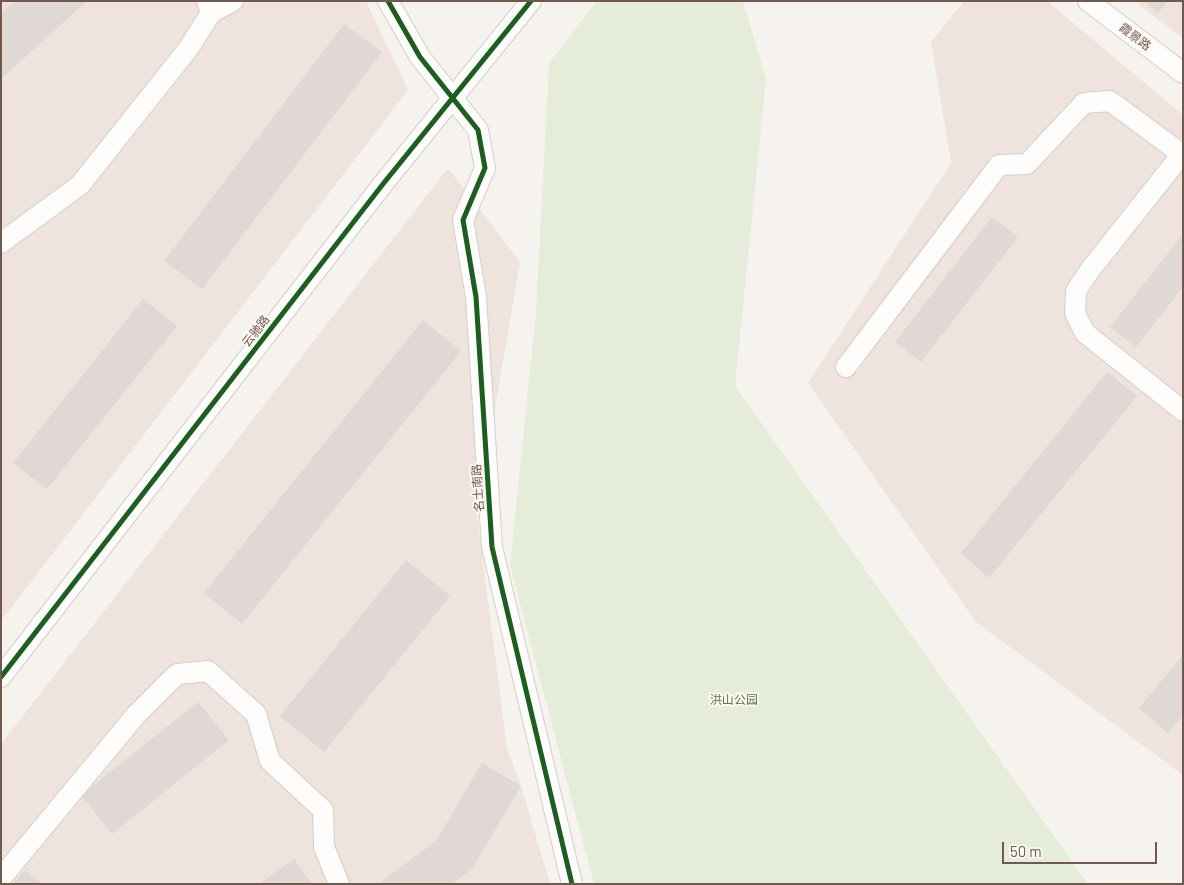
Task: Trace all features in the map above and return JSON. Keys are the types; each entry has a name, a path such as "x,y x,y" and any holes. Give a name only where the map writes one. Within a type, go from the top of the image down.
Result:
{"street":[{"path":"1,243 80,185 188,49 209,7 233,1"},
{"name":"名士南路","path":"388,1 420,57 453,96 478,130 485,168 463,220 476,296 492,547 572,884"},
{"name":"云驰路","path":"1,677 453,96 531,1"},
{"name":"霞景路","path":"1088,1 1183,73"},
{"path":"846,367 999,166 1027,164 1084,103 1110,101 1182,155 1090,270 1076,291 1075,313 1085,333 1183,411"},
{"path":"1,878 136,715 177,674 208,670 256,714 270,761 323,810 324,847 339,884"}],"shaded area":[{"path":"1,1 366,1 408,90 1,621"},
{"path":"964,1 1047,1 1183,115 1183,775 976,622 808,383 951,163 931,42"},
{"path":"1134,1 1183,1 1183,38"},
{"path":"448,168 520,262 477,514 507,749 521,786 550,884 1,884 1,744"}],"green space":[{"name":"洪山公园","path":"597,1 743,1 766,79 735,386 1088,884 594,884 510,565 536,313 549,63"}],"building":[{"path":"15,1 87,1 1,79 1,13"},
{"path":"1144,1 1168,1 1158,13"},
{"path":"344,24 382,52 202,289 164,261"},
{"path":"992,217 1018,237 921,362 895,342"},
{"path":"1183,234 1183,287 1136,347 1110,327"},
{"path":"143,299 177,326 47,489 13,463"},
{"path":"423,320 461,351 242,624 204,593"},
{"path":"1107,372 1137,396 989,578 961,553"},
{"path":"406,560 450,596 324,752 280,716"},
{"path":"1183,655 1183,715 1168,733 1139,708"},
{"path":"198,702 229,740 112,834 81,795"},
{"path":"482,763 521,786 471,870 452,884 378,884 436,841"},
{"path":"294,859 312,884 259,884"},
{"path":"25,870 42,884 13,884"}],"cycle path":[{"path":"388,1 420,57 478,130 485,168 463,220 476,297 492,547 572,884"},
{"path":"1,677 383,184 531,1"}]}
